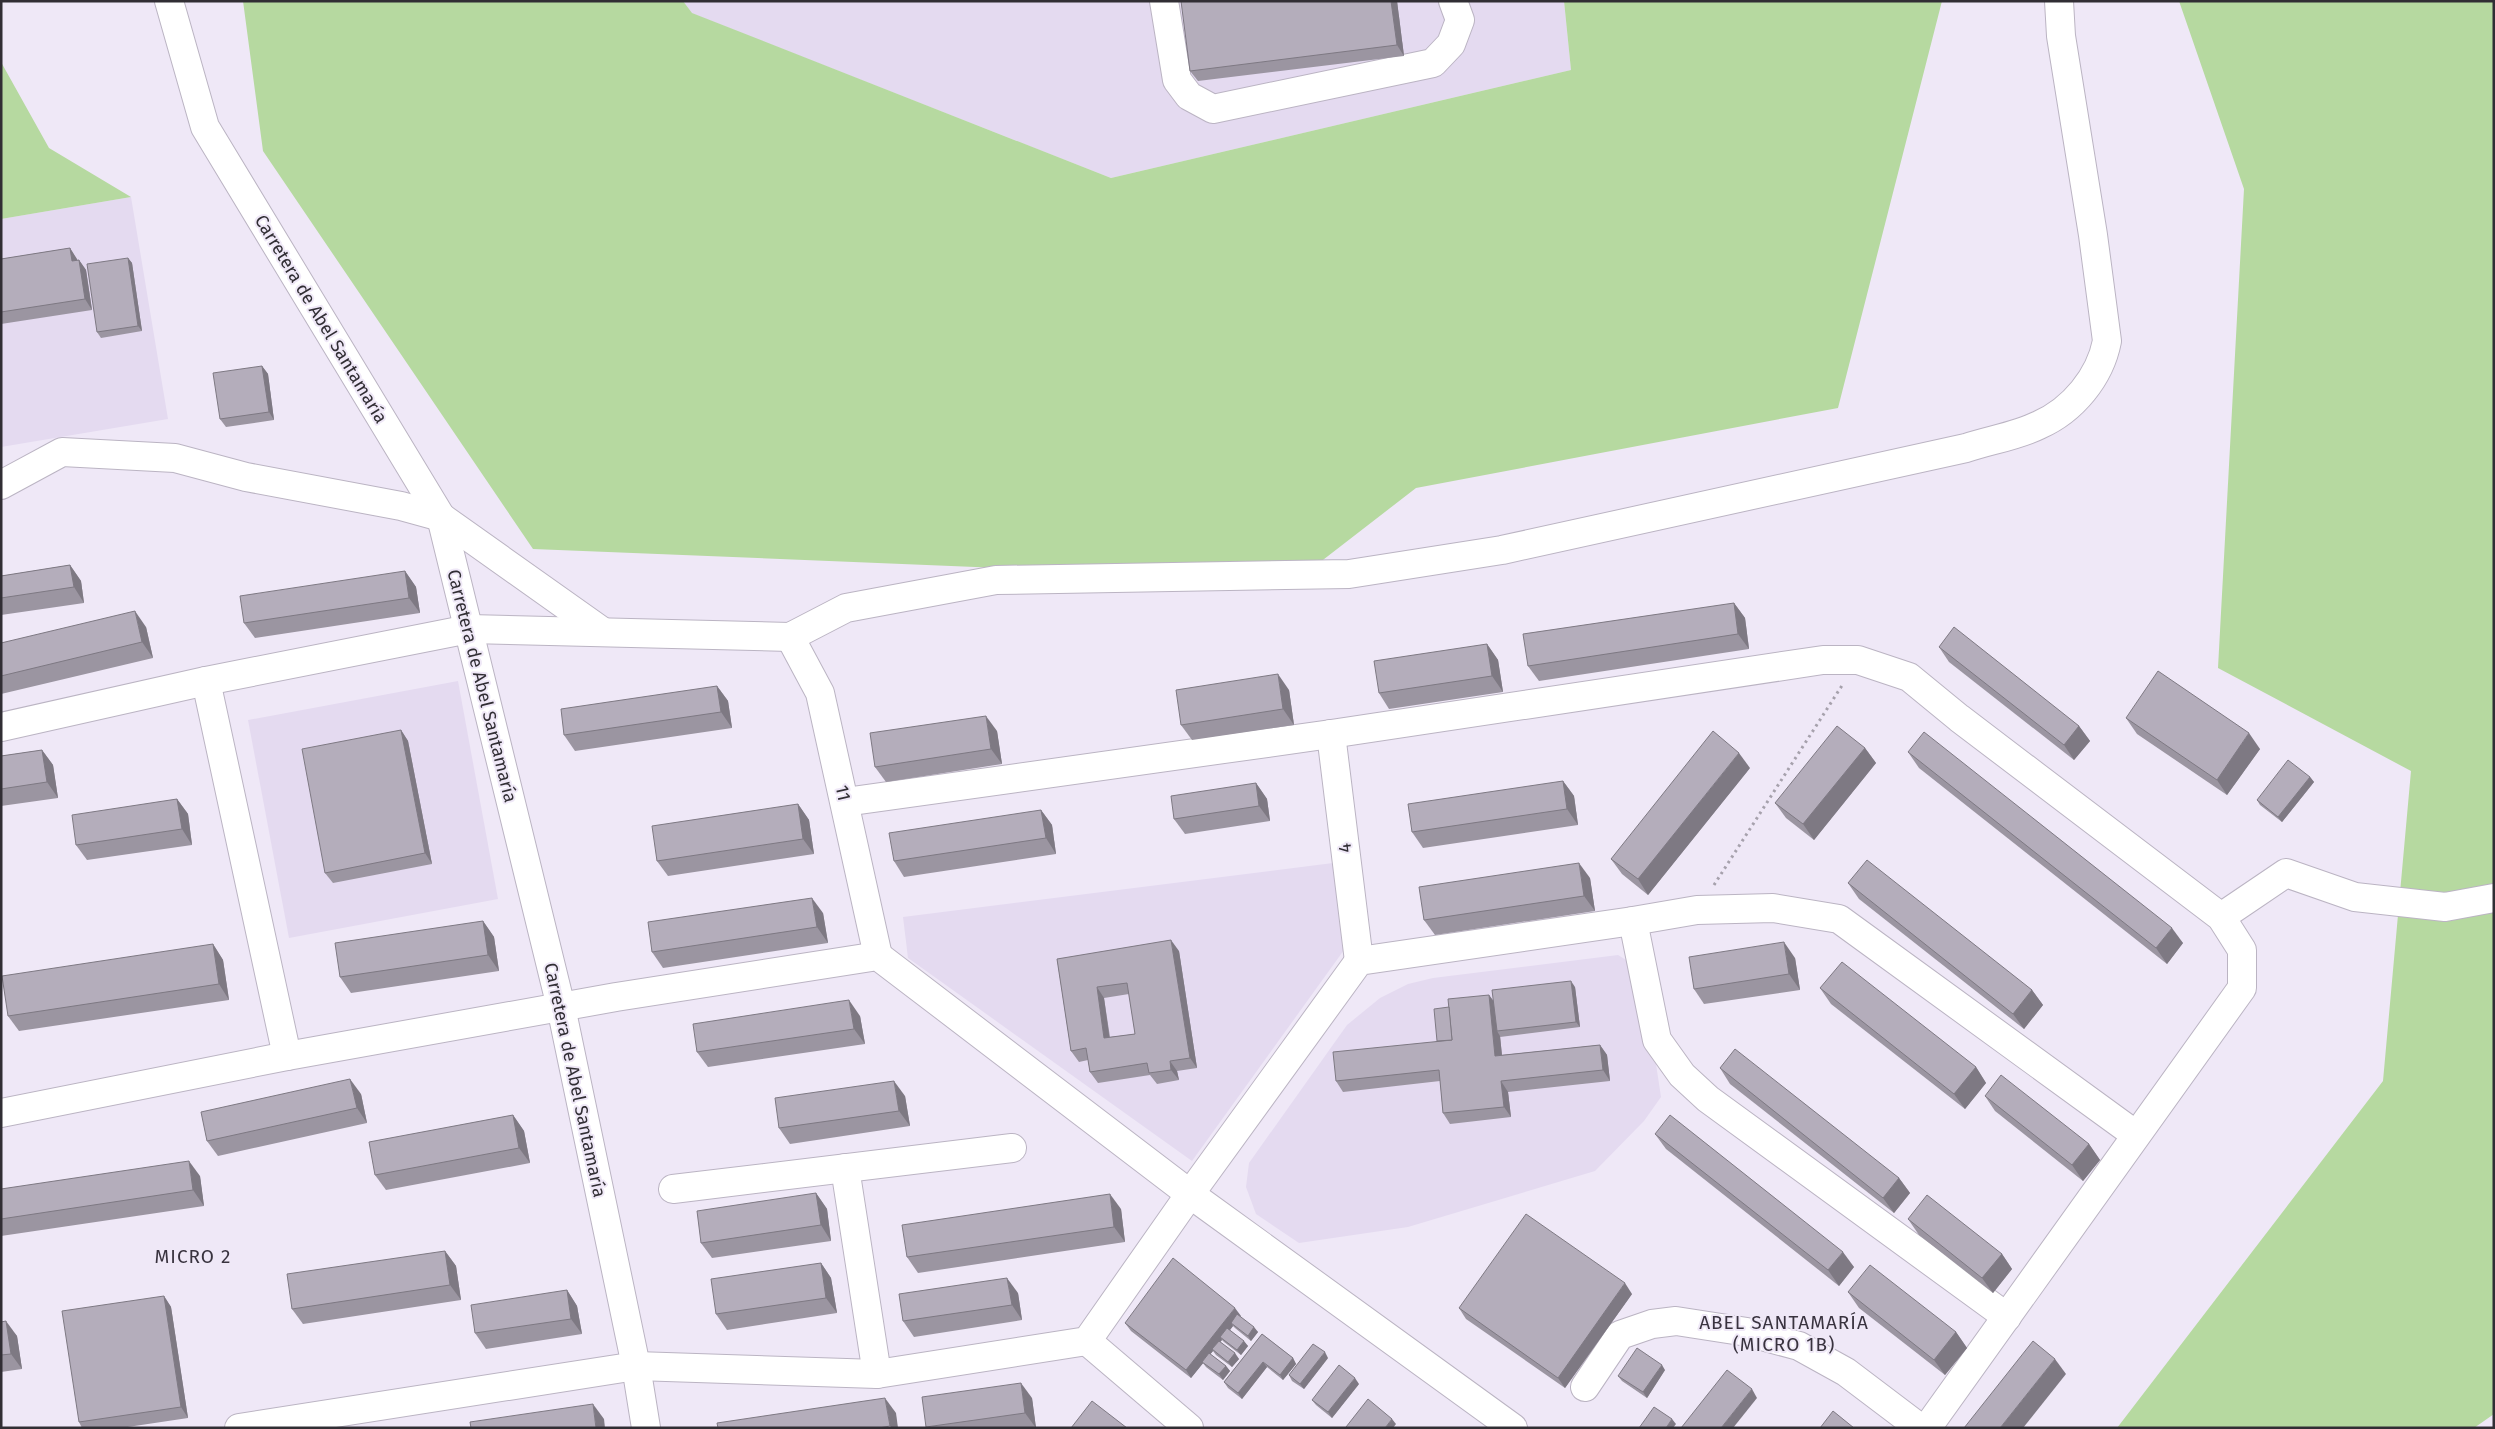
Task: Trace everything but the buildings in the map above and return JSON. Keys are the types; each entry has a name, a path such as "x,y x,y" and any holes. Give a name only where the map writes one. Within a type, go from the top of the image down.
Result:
{"street":[{"name":"Carretera de Abel Santamaría","path":"169,1 205,127 441,517 560,1007 636,1366 646,1428"},
{"path":"1164,1 1177,80 1189,96 1213,109 1432,63 1451,44 1460,20 1453,1"},
{"path":"1,727 206,681 469,629 790,637 846,608 996,580 1349,574 1502,550 1966,448 2039,425 2060,413 2079,396 2104,358 2107,341 2093,235 2062,36 2059,1"},
{"path":"1,485 62,452 175,458 246,477 400,506 441,517 603,632"},
{"name":"11","path":"790,637 820,693 878,956"},
{"path":"845,802 1331,734 1822,660 1858,660 1909,677 1959,718 2221,917 2242,950 2242,988 1927,1428"},
{"path":"206,681 287,1056"},
{"name":"4","path":"1331,734 1359,961"},
{"path":"2221,917 2286,873 2355,897 2444,907 2494,898"},
{"path":"239,1428 636,1366 877,1374 1087,1341 1190,1194 1359,961 1698,910 1773,908 1839,919 2136,1135"},
{"path":"1633,921 1657,1040 1682,1075 1708,1099 2007,1317"},
{"path":"1,1114 287,1056 560,1007 878,956 1190,1194 1513,1428"},
{"path":"673,1190 1012,1148"},
{"path":"846,1168 877,1374"},
{"path":"1585,1387 1620,1335 1652,1324 1676,1321 1747,1332 1799,1346 1846,1372 1920,1428"},
{"path":"1087,1341 1190,1428"}],"path":[{"path":"1698,910 1858,660"}],"shaded area":[{"path":"683,1 1564,1 1571,70 1111,178 691,13"},
{"path":"131,197 168,419 1,447 1,219"},
{"path":"458,681 498,899 289,938 248,720"},
{"path":"1333,863 1344,950 1192,1161 908,958 903,917"},
{"path":"1618,955 1631,963 1644,985 1661,1097 1644,1121 1595,1171 1408,1227 1299,1243 1256,1214 1246,1187 1249,1163 1347,1025 1380,998 1408,984 1433,978"}],"green space":[{"path":"243,1 683,1 692,13 1111,178 1571,70 1564,1 1942,1 1838,408 1416,488 1297,580 533,549 263,151"},
{"path":"2179,1 2494,1 2494,1414 2474,1428 2117,1428 2383,1081 2411,771 2218,668 2244,189"},
{"path":"1,62 49,148 131,197 1,219"}],"district":[{"name":"MICRO 2","path":"193,1256"},
{"name":"ABEL SANTAMARÍA (MICRO 1B)","path":"1784,1333"}]}
